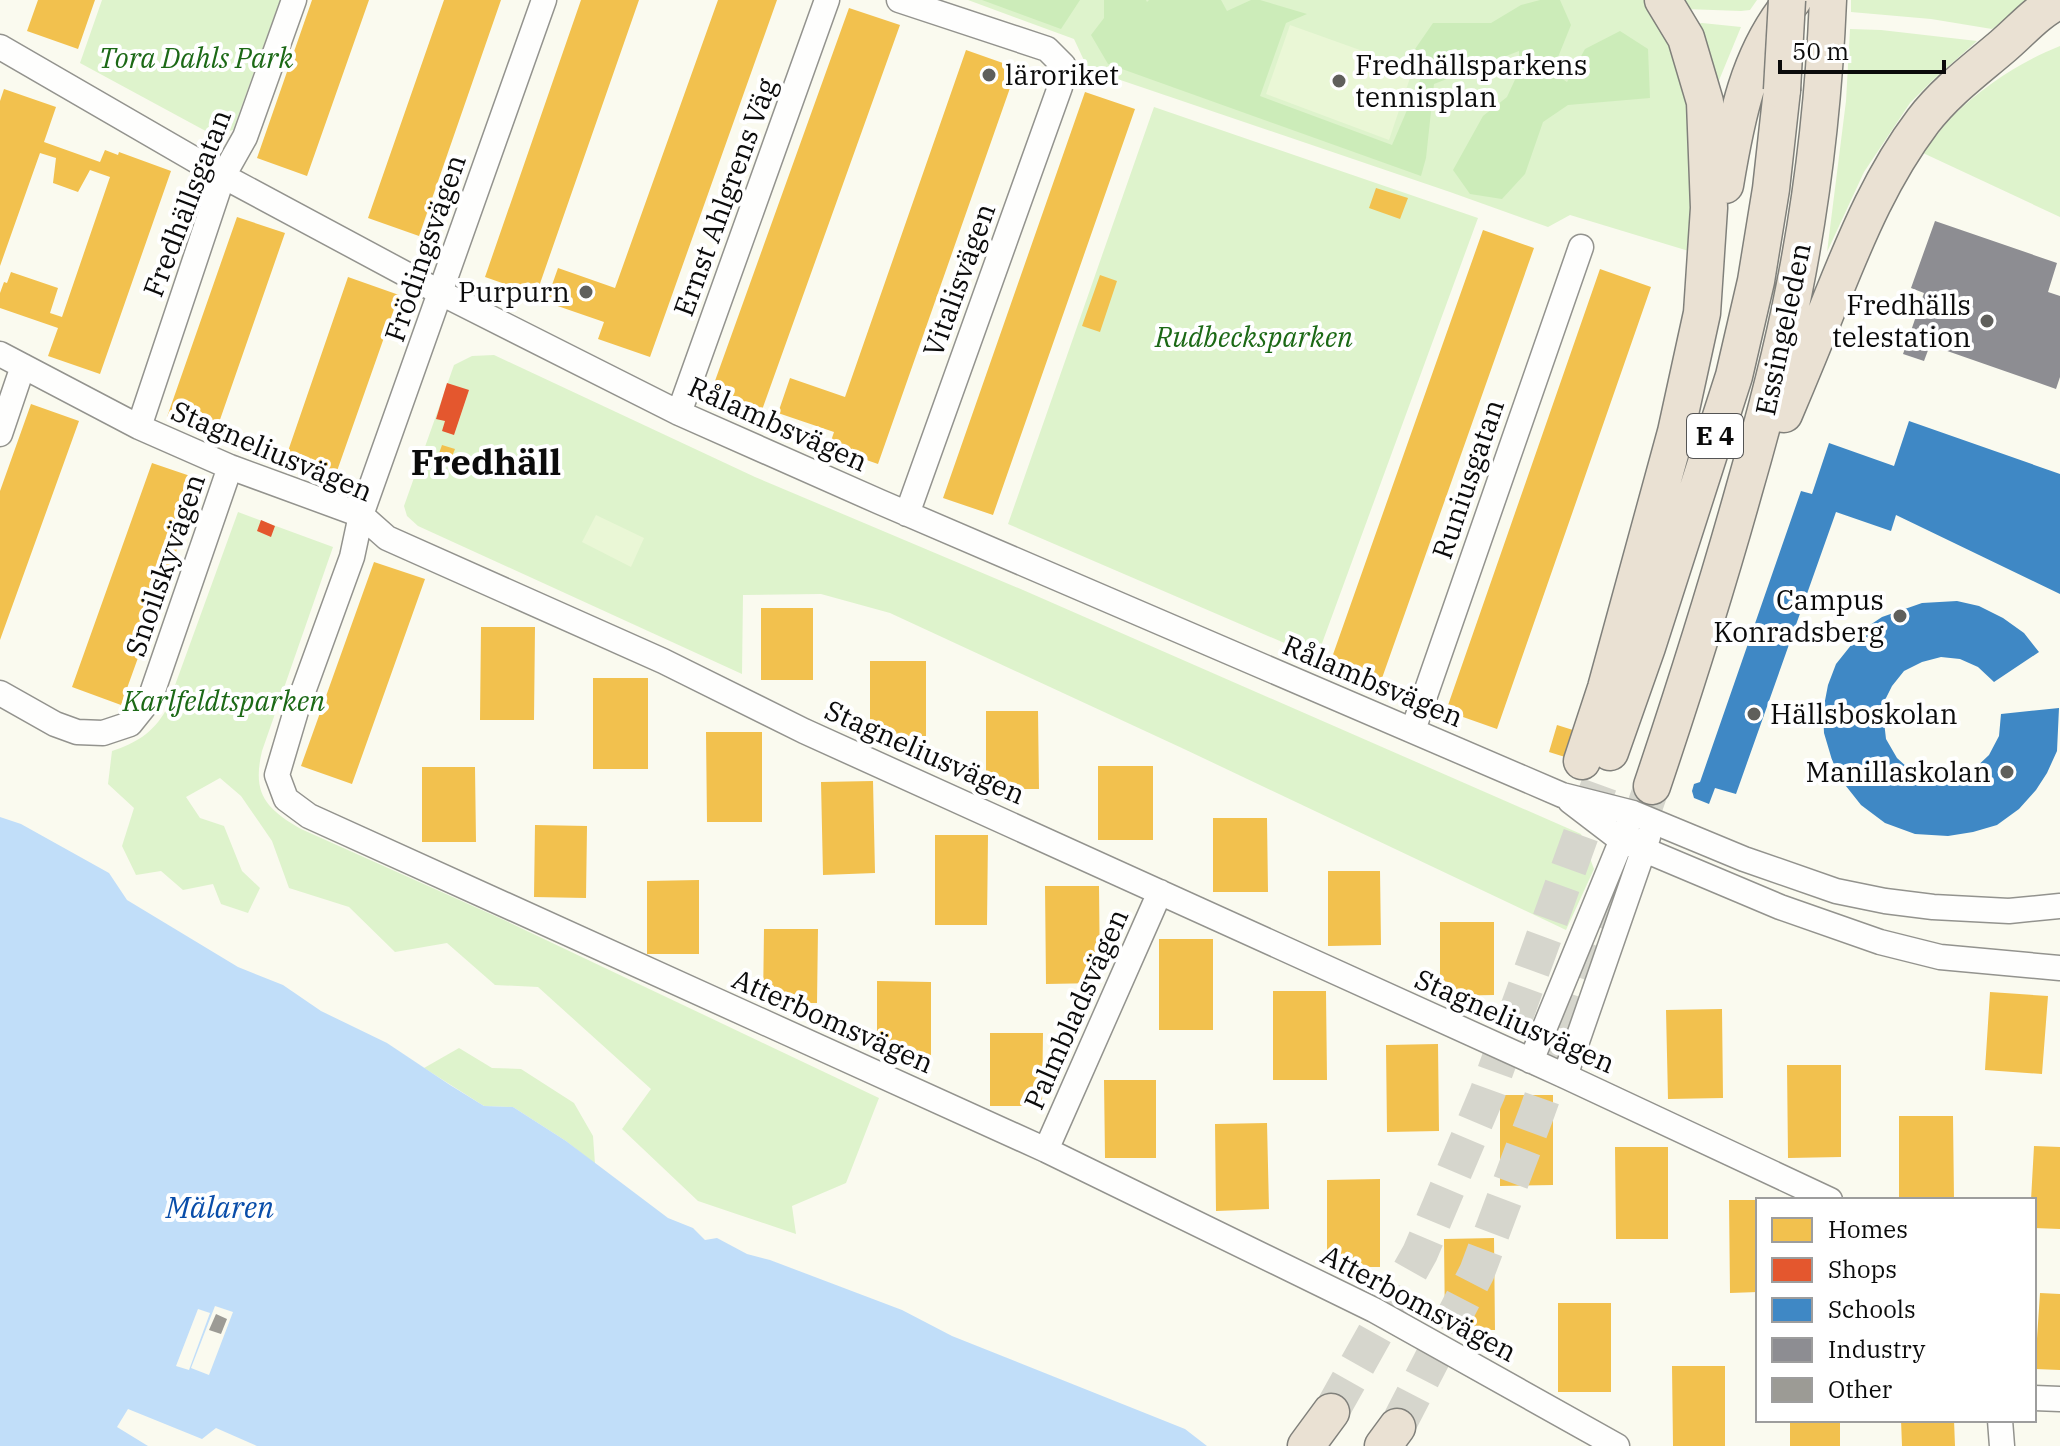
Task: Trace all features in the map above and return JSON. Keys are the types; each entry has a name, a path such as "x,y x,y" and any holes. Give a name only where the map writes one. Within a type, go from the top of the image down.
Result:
{"highway":[{"path":"1663,0 1686,38 1702,92 1707,123 1709,208 1702,313"},
{"path":"1702,313 1736,119 1746,84 1790,0"},
{"name":"Essingeleden","path":"1702,313 1676,432 1606,688 1593,766 1647,647 1734,376 1756,281 1771,189 1790,0"},
{"name":"Essingeleden","path":"1646,807 1724,560 1773,386 1795,288 1810,194 1822,93 1828,0"},
{"path":"1724,560 1855,240 1894,162 1924,120 1966,76 2040,10 2060,0"},
{"path":"2003,46 2060,23"},
{"path":"1306,1446 1331,1412"}],"street":[{"name":"Fredhällsgatan","path":"139,427 223,176 245,137 294,0"},
{"name":"Frödingsvägen","path":"361,515 544,0"},
{"name":"Ernst Ahlgrens Väg","path":"679,413 827,0"},
{"name":"Vitalisvägen","path":"899,0 1047,49 1063,65 1060,87 907,514"},
{"name":"Rålambsvägen","path":"0,47 223,176 441,293 679,413 1562,795 1632,845 1780,907 1880,942 1940,957 2060,968"},
{"name":"Runiusgatan","path":"1413,730 1581,247"},
{"name":"Stagneliusvägen","path":"0,354 139,427 230,467 361,515 387,538 663,661 804,731 1565,1076 1826,1198"},
{"path":"0,434 23,366"},
{"name":"Snoilskyvägen","path":"0,693 55,724 77,732 103,733 130,724 150,699 230,467"},
{"name":"Atterbomsvägen","path":"361,515 352,557 296,711 277,775 286,799 309,816 1046,1150 1374,1310 1617,1446"},
{"name":"Rålambsvägen","path":"1562,795 1646,807 1744,859 1836,891 1933,907 2009,911 2060,906"},
{"path":"1565,1076 1585,1017 1632,845 1646,807"},
{"path":"1531,1061 1632,845"},
{"name":"Palmbladsvägen","path":"1046,1150 1160,892"},
{"path":"1555,1005 1558,1015 1566,1021 1585,1017"},
{"path":"2036,1398 2060,1399"},
{"path":"2000,1422 2002,1446"}],"green space":[{"name":"Tora Dahls Park","path":"102,0 280,0 233,130 213,135 80,63"},
{"path":"968,0 1648,0 1666,31 1695,114 1692,252 1570,215 1548,227 1088,69 1074,39"},
{"path":"982,0 1080,0 1061,29"},
{"path":"1104,0 1221,0 1227,11 1251,0 1260,0 1307,14 1286,23 1260,96 1392,145 1423,73 1413,52 1433,23 1491,23 1521,5 1540,0 1560,0 1571,25 1552,72 1567,82 1585,49 1620,31 1648,49 1650,98 1568,105 1543,122 1525,174 1502,199 1470,194 1453,170 1483,116 1507,97 1519,71 1519,51 1434,84 1426,158 1421,176 1108,64 1091,35 1104,18"},
{"path":"1680,0 1757,0 1750,10 1741,11 1685,9"},
{"path":"1851,0 2035,0 1992,29 1931,19 1851,12"},
{"path":"1693,24 1741,27 1715,90"},
{"name":"Fredhällsparkens tennisplan","path":"1290,25 1413,69 1389,140 1266,94"},
{"path":"1850,29 1977,41 1910,103 1864,172 1827,252 1846,101"},
{"path":"2060,46 2060,217 1923,153 1951,119 1979,93 2018,66"},
{"name":"Rudbecksparken","path":"1154,107 1478,218 1317,657 1008,524"},
{"path":"494,355 755,477 1023,590 1581,834 1594,869 1566,930 890,613 821,594 743,595 742,674 418,526 407,516 404,506 454,365 472,356"},
{"name":"Karlfeldtsparken","path":"238,512 333,547 262,751 260,789 270,806 301,829 504,920 879,1098 846,1183 792,1206 796,1234 698,1201 622,1129 651,1089 538,987 495,985 447,943 395,952 349,907 289,888 272,841 241,796 220,778 186,797 200,818 224,826 242,871 260,888 248,913 221,904 213,884 183,890 161,871 136,875 122,846 134,808 108,784 112,751 143,736 166,710"},
{"path":"596,515 644,538 631,567 582,542"},
{"path":"459,1048 492,1068 521,1069 574,1103 593,1136 595,1164 513,1107 484,1106 424,1068"}],"water":[{"name":"Mälaren","path":"0,817 21,824 109,873 127,900 238,967 283,985 321,1011 387,1043 484,1106 513,1107 566,1141 668,1218 693,1228 705,1240 717,1238 747,1254 902,1310 952,1336 1185,1429 1207,1446 257,1446 216,1428 202,1439 128,1409 117,1427 148,1446 0,1446"}],"pier":[{"path":"215,1306 233,1312 209,1375 191,1368"},
{"path":"198,1309 210,1313 189,1370 176,1366"}],"building: Homes":[{"path":"38,0 95,0 78,49 27,31"},
{"path":"312,0 369,0 307,176 257,158"},
{"path":"444,0 501,0 419,236 368,218"},
{"path":"581,0 639,0 536,295 485,277"},
{"path":"718,0 777,0 650,357 598,339 604,322 546,302 558,268 615,288"},
{"path":"849,8 900,25 762,410 711,392"},
{"path":"966,50 1017,68 878,464 829,447 834,432 778,413 790,378 845,397"},
{"path":"4,89 56,107 44,142 100,162 105,150 171,171 100,374 48,356 58,328 0,308 0,293 11,272 58,288 50,313 62,317 110,177 90,170 78,192 53,183 56,158 40,153 0,266 0,101"},
{"path":"1085,92 1135,109 993,515 943,498"},
{"path":"1376,188 1408,198 1400,219 1369,208"},
{"path":"237,217 285,233 215,434 167,417"},
{"path":"1483,230 1534,248 1381,681 1330,663"},
{"path":"1600,269 1651,287 1497,729 1446,711"},
{"path":"1100,275 1117,281 1100,332 1082,326"},
{"path":"348,277 399,295 337,471 287,454"},
{"path":"31,404 79,421 0,640 0,491"},
{"path":"442,445 455,449 449,464 437,459"},
{"path":"152,463 202,480 121,705 72,687"},
{"path":"374,562 425,579 352,784 301,766"},
{"path":"761,608 813,608 813,680 761,680"},
{"path":"481,627 535,627 534,720 480,720"},
{"path":"870,661 926,661 926,736 870,736"},
{"path":"593,678 648,678 648,769 593,769"},
{"path":"986,711 1038,711 1039,789 986,789"},
{"path":"1557,725 1573,730 1565,757 1549,752"},
{"path":"706,732 762,732 762,822 707,822"},
{"path":"1098,766 1153,766 1153,840 1098,840"},
{"path":"422,767 475,767 476,842 422,842"},
{"path":"873,781 875,873 823,875 821,782"},
{"path":"1213,818 1267,818 1268,892 1213,892"},
{"path":"535,825 587,826 586,898 534,897"},
{"path":"935,835 988,835 987,925 935,925"},
{"path":"1328,871 1380,871 1381,945 1328,946"},
{"path":"699,880 699,954 647,954 647,881"},
{"path":"1045,886 1099,886 1100,983 1046,984"},
{"path":"1440,922 1494,922 1494,995 1440,996"},
{"path":"764,929 818,929 817,1003 763,1003"},
{"path":"1159,939 1213,939 1213,1030 1159,1030"},
{"path":"877,981 931,982 931,1055 877,1054"},
{"path":"1273,991 1326,991 1327,1080 1273,1080"},
{"path":"1990,992 2048,996 2042,1074 1985,1070"},
{"path":"1722,1009 1723,1098 1668,1099 1666,1010"},
{"path":"990,1033 1043,1033 1042,1106 990,1106"},
{"path":"1438,1044 1439,1131 1387,1132 1386,1045"},
{"path":"1787,1065 1841,1065 1841,1157 1788,1158"},
{"path":"1104,1080 1156,1080 1156,1158 1105,1158"},
{"path":"1500,1095 1553,1095 1553,1185 1500,1186"},
{"path":"1899,1116 1953,1116 1954,1198 1899,1198"},
{"path":"1267,1123 1269,1209 1216,1211 1215,1124"},
{"path":"2034,1146 2060,1147 2060,1229 2036,1228 2036,1198 2031,1198"},
{"path":"1615,1147 1668,1147 1668,1239 1616,1239"},
{"path":"1380,1179 1380,1267 1327,1267 1327,1180"},
{"path":"1729,1200 1756,1200 1756,1292 1730,1293"},
{"path":"1494,1238 1495,1330 1445,1330 1444,1239"},
{"path":"2040,1293 2060,1294 2060,1370 2036,1369"},
{"path":"1558,1303 1611,1303 1611,1392 1558,1392"},
{"path":"1672,1366 1725,1366 1725,1446 1673,1446"},
{"path":"1790,1422 1840,1422 1840,1446 1790,1446"},
{"path":"1901,1422 1954,1422 1955,1446 1902,1446"}],"building: Shops":[{"path":"447,383 469,390 454,435 442,431 445,421 436,419"},
{"path":"261,520 275,526 271,537 257,531"}],"building: Schools":[{"path":"1909,421 2060,474 2060,594 1896,515 1891,531 1836,512 1736,794 1715,788 1709,804 1694,798 1694,784 1700,782 1801,491 1812,494 1829,443 1894,466"},
{"path":"1957,601 1979,606 2003,618 2024,633 2039,652 1994,682 1978,667 1960,659 1941,657 1904,671 1885,700 1883,713 1886,739 1897,758 1923,776 1936,779 1954,777 1972,771 1989,755 1999,736 2001,714 2059,708 2057,751 2036,790 2019,809 1997,825 1948,836 1915,834 1885,823 1861,805 1842,781 1824,733 1823,711 1836,664 1864,629 1882,617 1922,603"}],"building: Industry":[{"name":"Fredhälls telestation","path":"1935,221 2057,263 2048,292 2060,296 2060,377 2056,389 1930,345 1924,361 1903,354 1924,293 1911,288"}],"building: Other":[{"path":"216,1314 227,1319 221,1334 209,1330"}],"tunnel":[{"path":"1331,1412 1420,1253 1487,1094 1604,771"},
{"path":"1397,1427 1477,1272 1652,786"}],"place":[{"name":"läroriket","path":"989,75"},
{"name":"Fredhällsparkens tennisplan","path":"1339,81"},
{"name":"Purpurn","path":"586,292"},
{"name":"Fredhälls telestation","path":"1987,321"},
{"name":"Campus Konradsberg","path":"1900,616"},
{"name":"Hällsboskolan","path":"1754,714"},
{"name":"Manillaskolan","path":"2007,772"}],"district":[{"name":"Fredhäll","path":"486,462"}]}
